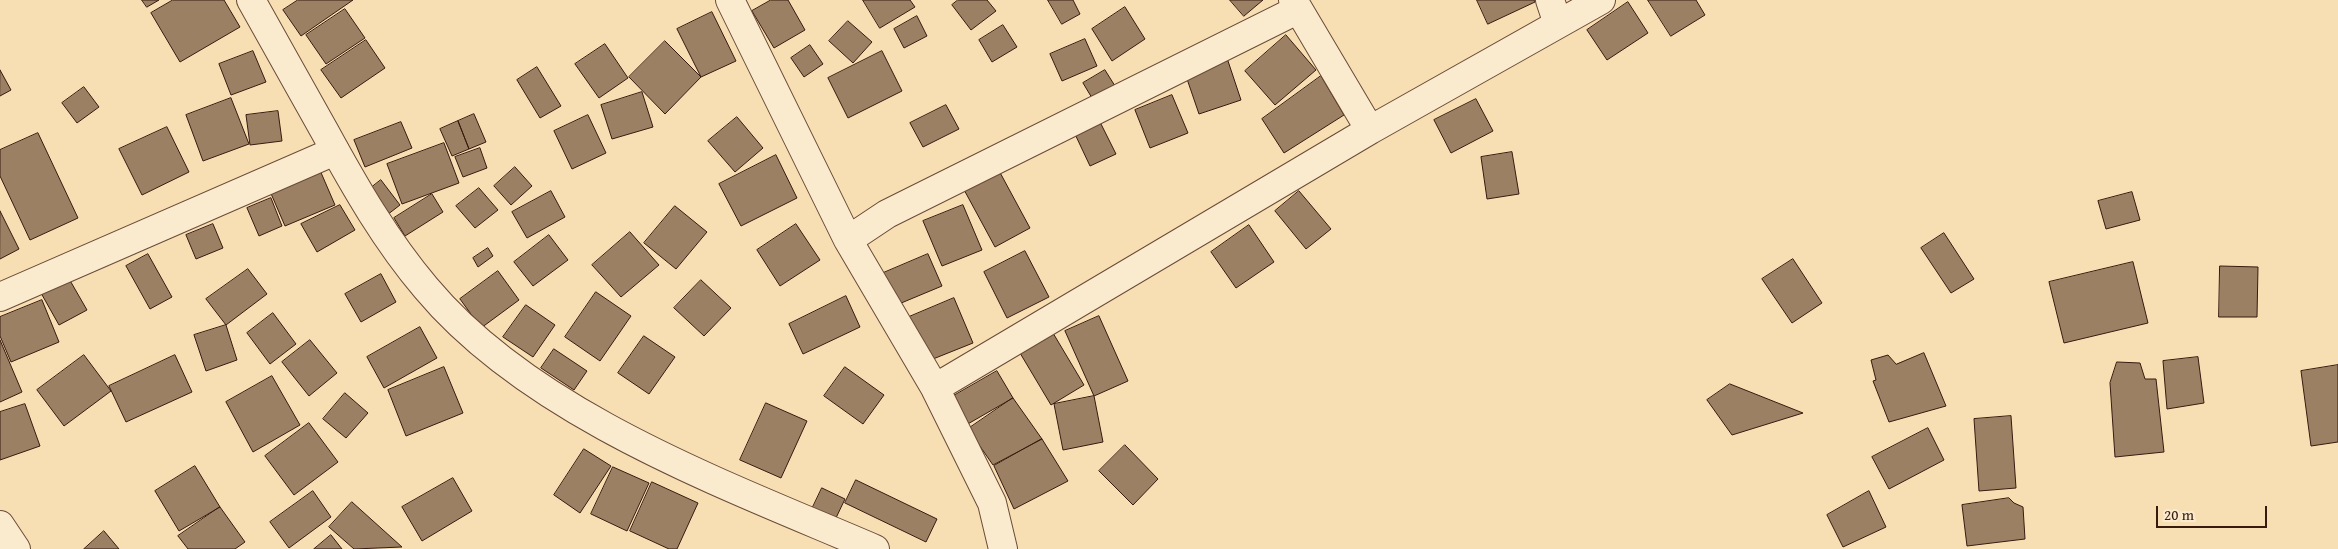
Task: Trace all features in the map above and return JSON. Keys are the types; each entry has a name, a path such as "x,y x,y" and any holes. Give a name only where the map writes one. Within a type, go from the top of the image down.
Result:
{"street":[{"path":"251,0 375,220 426,289 482,346 554,396 653,452 875,549"},
{"path":"730,0 848,240 935,388 992,503 1004,549"},
{"path":"935,388 1370,130 1554,12 1601,0"},
{"path":"848,240 887,214 1295,5 1370,130"},
{"path":"0,297 335,151"},
{"path":"0,525 16,549"}],"building":[{"path":"142,0 159,0 147,7"},
{"path":"173,0 224,0 240,27 180,62 151,13"},
{"path":"298,0 353,0 301,36 283,10"},
{"path":"771,0 788,0 805,30 774,48 752,11"},
{"path":"863,0 910,0 915,7 880,28"},
{"path":"958,0 987,0 996,11 971,30 952,5"},
{"path":"1048,0 1073,0 1080,14 1062,24"},
{"path":"1230,0 1263,0 1244,16"},
{"path":"1477,0 1534,0 1535,2 1488,24"},
{"path":"1648,0 1696,0 1705,15 1671,36"},
{"path":"1628,2 1648,33 1607,60 1587,30"},
{"path":"1125,7 1145,39 1112,61 1092,29"},
{"path":"345,9 365,38 326,64 306,35"},
{"path":"712,12 736,61 701,77 677,29"},
{"path":"917,16 927,36 904,48 894,29"},
{"path":"848,21 872,42 853,63 829,41"},
{"path":"1003,25 1017,47 992,62 979,40"},
{"path":"1286,35 1316,70 1275,105 1245,71"},
{"path":"1085,39 1097,66 1062,81 1050,54"},
{"path":"366,40 385,68 341,98 321,70"},
{"path":"665,41 701,77 665,114 629,77"},
{"path":"605,44 628,78 599,98 575,64"},
{"path":"810,45 823,64 804,77 791,58"},
{"path":"253,51 266,82 231,95 219,64"},
{"path":"882,51 902,91 848,118 828,78"},
{"path":"1228,61 1241,100 1199,114 1186,76"},
{"path":"537,67 561,106 540,118 517,80"},
{"path":"0,70 11,90 0,96"},
{"path":"1105,70 1115,86 1092,98 1083,83"},
{"path":"1321,76 1344,115 1284,153 1262,119"},
{"path":"84,87 99,107 77,123 62,103"},
{"path":"642,92 653,127 612,139 601,105"},
{"path":"1172,95 1188,133 1150,148 1135,110"},
{"path":"231,98 249,144 203,161 186,115"},
{"path":"1476,99 1493,131 1451,153 1434,120"},
{"path":"946,105 959,129 923,147 910,123"},
{"path":"278,111 282,141 250,145 246,115"},
{"path":"474,114 486,142 469,149 458,121"},
{"path":"588,115 606,153 572,169 554,131"},
{"path":"737,117 763,148 735,172 708,141"},
{"path":"1099,120 1116,154 1090,166 1074,132"},
{"path":"458,121 469,149 452,156 440,129"},
{"path":"401,122 412,148 365,167 354,140"},
{"path":"167,127 189,172 142,195 119,149"},
{"path":"38,133 78,218 30,240 0,176 0,150"},
{"path":"444,143 459,183 402,204 387,164"},
{"path":"480,148 487,168 463,177 455,157"},
{"path":"1512,152 1519,194 1487,199 1481,157"},
{"path":"776,155 797,198 741,226 719,184"},
{"path":"515,167 532,186 511,205 494,186"},
{"path":"997,167 1030,228 995,247 962,186"},
{"path":"319,168 335,205 285,226 269,189"},
{"path":"381,180 400,205 387,215 367,191"},
{"path":"479,188 498,210 475,228 456,206"},
{"path":"551,191 565,217 527,238 512,212"},
{"path":"1299,191 1331,229 1306,249 1275,211"},
{"path":"2132,192 2140,220 2106,229 2098,201"},
{"path":"432,194 443,212 405,236 394,218"},
{"path":"271,198 282,226 259,236 247,208"},
{"path":"340,205 355,230 317,252 301,224"},
{"path":"963,205 982,250 942,266 923,221"},
{"path":"675,206 707,232 676,269 644,243"},
{"path":"0,211 19,249 0,259"},
{"path":"213,224 223,248 196,259 186,235"},
{"path":"796,224 820,260 780,286 757,250"},
{"path":"1249,225 1274,262 1236,288 1211,252"},
{"path":"630,232 659,265 621,297 592,265"},
{"path":"1944,233 1974,279 1951,293 1921,248"},
{"path":"549,235 568,260 533,286 514,262"},
{"path":"488,248 493,256 478,267 473,258"},
{"path":"1025,251 1049,297 1007,318 984,272"},
{"path":"148,254 172,297 150,309 126,266"},
{"path":"928,254 942,286 894,306 881,274"},
{"path":"1793,259 1822,303 1792,323 1762,279"},
{"path":"2133,262 2148,323 2064,343 2049,282"},
{"path":"2220,266 2258,267 2257,317 2219,317"},
{"path":"248,269 267,294 226,325 206,299"},
{"path":"498,271 519,300 481,328 460,299"},
{"path":"381,274 396,302 361,322 345,294"},
{"path":"68,277 87,310 59,325 41,293"},
{"path":"701,280 731,308 704,336 674,308"},
{"path":"596,292 631,316 600,361 565,337"},
{"path":"846,296 860,327 803,354 789,324"},
{"path":"954,298 973,343 928,361 909,317"},
{"path":"42,300 59,342 11,362 0,336 0,317"},
{"path":"526,305 555,325 533,357 503,337"},
{"path":"273,313 296,344 270,364 247,333"},
{"path":"1099,316 1128,381 1094,396 1065,331"},
{"path":"226,325 237,360 206,371 194,335"},
{"path":"420,327 437,358 384,388 367,357"},
{"path":"1050,328 1084,385 1051,405 1017,348"},
{"path":"644,336 675,357 649,394 618,373"},
{"path":"0,340 22,392 0,402"},
{"path":"310,340 337,373 309,396 282,362"},
{"path":"554,349 587,371 574,390 541,368"},
{"path":"1924,353 1946,406 1889,422 1873,381 1876,380 1871,360 1888,355 1896,364"},
{"path":"84,355 111,391 64,426 37,390"},
{"path":"175,355 192,392 126,422 109,386"},
{"path":"2198,357 2204,403 2167,409 2163,361"},
{"path":"2117,362 2140,363 2145,379 2156,379 2164,452 2115,457 2110,383"},
{"path":"2338,365 2338,442 2311,446 2301,371"},
{"path":"444,367 463,413 406,436 388,390"},
{"path":"845,367 884,395 863,424 824,396"},
{"path":"997,371 1013,398 966,425 950,398"},
{"path":"272,376 300,425 253,452 226,402"},
{"path":"1730,384 1803,413 1732,435 1707,400"},
{"path":"345,393 368,413 346,438 323,419"},
{"path":"1094,396 1103,442 1063,450 1054,404"},
{"path":"1013,398 1042,439 993,465 968,429"},
{"path":"766,403 807,421 781,478 740,460"},
{"path":"25,404 40,446 0,460 0,412"},
{"path":"2011,416 2016,488 1979,491 1974,419"},
{"path":"309,423 338,462 294,495 265,456"},
{"path":"1928,428 1944,460 1889,489 1872,457"},
{"path":"1042,439 1068,481 1014,509 994,466"},
{"path":"1125,445 1158,479 1133,505 1099,471"},
{"path":"584,449 611,466 580,513 554,495"},
{"path":"195,466 220,507 179,531 155,491"},
{"path":"613,467 649,483 627,531 591,514"},
{"path":"453,478 472,511 422,541 402,507"},
{"path":"856,480 937,519 926,542 845,503"},
{"path":"652,482 698,503 677,549 669,549 630,531"},
{"path":"822,488 845,499 835,520 812,509"},
{"path":"313,491 331,517 289,548 270,522"},
{"path":"1869,491 1886,527 1843,547 1827,515"},
{"path":"2009,498 2014,503 2023,507 2025,539 1967,546 1962,505"},
{"path":"352,502 402,547 354,549 329,527"},
{"path":"220,507 245,542 235,549 188,549 178,536"},
{"path":"104,531 119,549 84,549"},
{"path":"331,535 342,549 314,549"}]}
